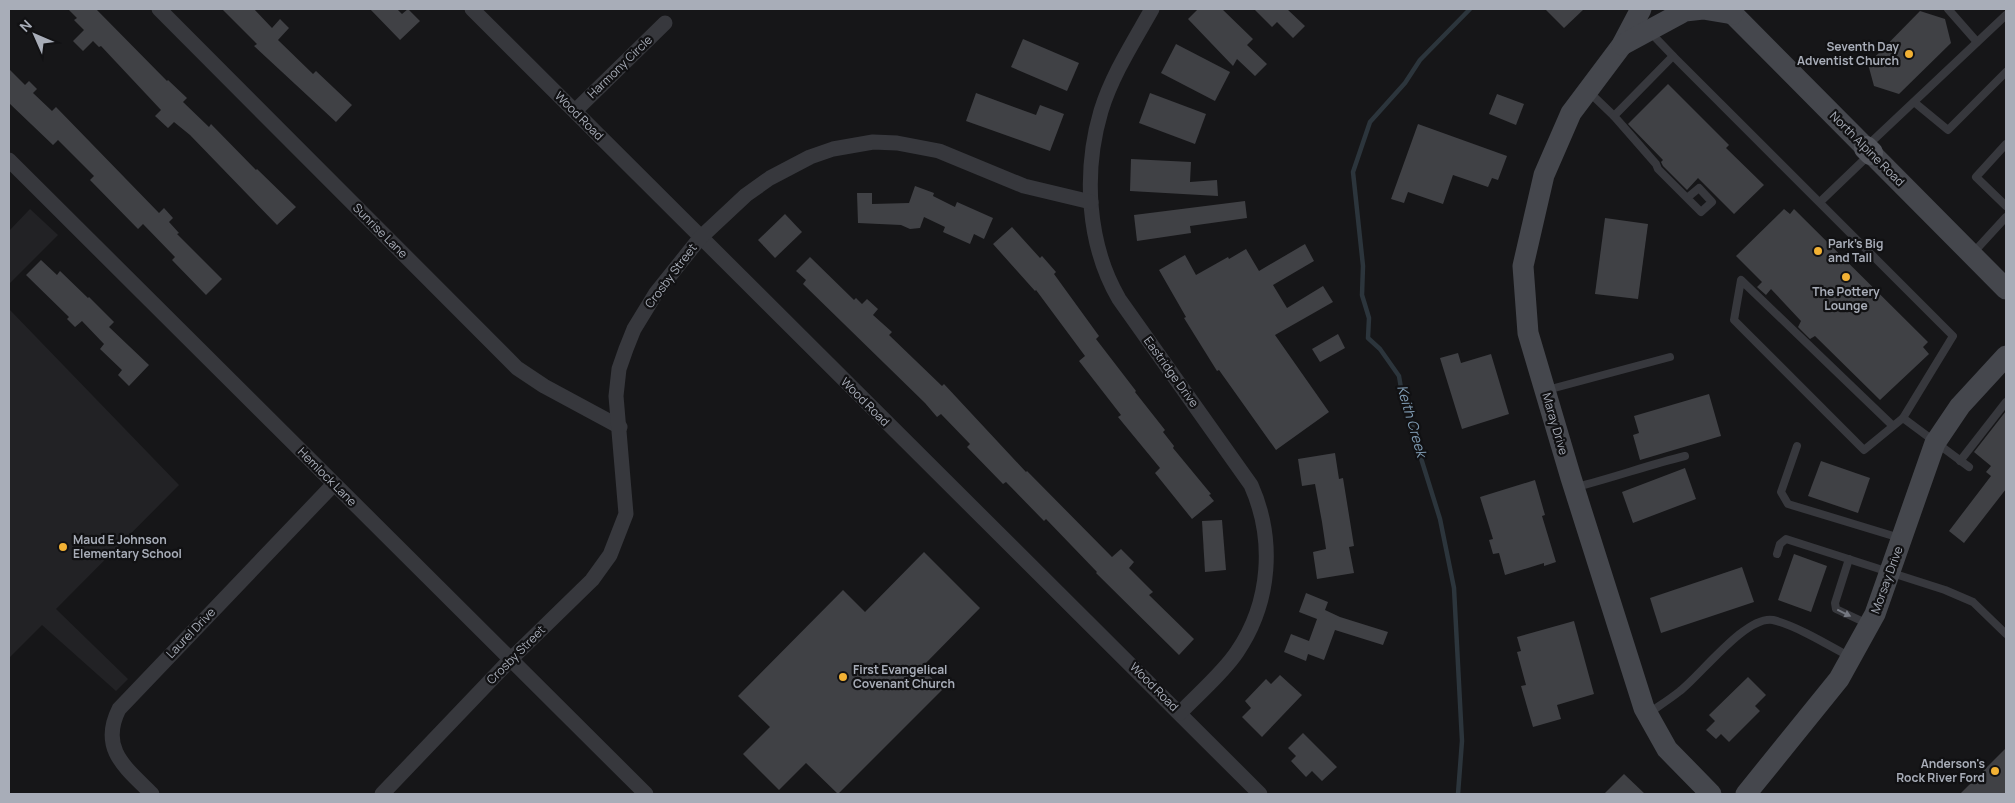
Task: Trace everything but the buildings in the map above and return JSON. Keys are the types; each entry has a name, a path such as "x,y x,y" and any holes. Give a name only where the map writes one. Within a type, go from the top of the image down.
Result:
{"street":[{"name":"Sunrise Lane","path":"159,9 517,368 544,386 620,427"},
{"name":"Wood Road","path":"472,9 1260,794"},
{"name":"Eastridge Drive","path":"1152,9 1121,66 1102,109 1093,151 1091,202 1100,258 1119,299 1248,480 1259,502 1266,534 1264,585 1252,624 1237,653 1180,713"},
{"name":"Maray Drive","path":"1640,9 1622,44 1571,113 1544,175 1523,266 1528,333 1574,487 1644,708 1667,749 1711,794"},
{"path":"1622,44 1685,10 1730,11"},
{"name":"North Alpine Road","path":"1730,11 2006,289"},
{"name":"Harmony Circle","path":"575,111 666,22"},
{"name":"Crosby Street","path":"382,794 511,659 592,580 610,555 626,514 616,396 619,369 631,336 656,293 700,238 746,194 787,169 833,149 873,142 897,143 939,151 1024,186 1091,202"},
{"name":"Hemlock Lane","path":"9,160 333,485 646,794"},
{"name":"Morsay Drive","path":"1746,794 1839,679 1875,614 1934,442 1960,406 2006,356"},
{"name":"Laurel Drive","path":"152,794 116,756 112,745 113,726 119,709 333,485"}],"lane":[{"path":"1948,9 1977,42"},
{"path":"1820,202 1914,102 2006,14 2002,9"},
{"path":"1648,30 1952,336 1903,418 1864,450 1734,320 1741,280 1893,426"},
{"path":"1614,116 1673,56"},
{"path":"1914,102 1948,130 2006,72"},
{"path":"1588,91 1614,116 1656,164 1658,169 1687,198"},
{"path":"2006,144 1976,177 2006,206"},
{"path":"1972,254 2006,217"},
{"path":"1545,391 1670,357"},
{"path":"1960,461 2006,402"},
{"path":"1903,418 1969,467"},
{"path":"1797,446 1781,492 1788,504 1902,538"},
{"path":"1574,487 1613,478 1655,463 1685,456"},
{"path":"1777,554 1780,544 1786,539 1945,590 1973,602 2006,634"},
{"path":"1849,558 1835,603 1836,609 1869,624"},
{"path":"1647,714 1681,691 1744,630 1761,621 1772,620 1804,633 1851,657"}],"shaded area":[{"path":"30,209 58,235 9,284 9,231"},
{"name":"Maud E Johnson Elementary School","path":"9,309 179,485 56,609 128,679 116,691 42,625 9,658"}],"waterway":[{"name":"Keith Creek","path":"1458,794 1462,741 1454,588 1440,519 1415,439 1408,405 1402,394 1399,376 1380,349 1368,338 1369,318 1362,295 1363,266 1353,172 1370,122 1405,83 1420,60 1470,9"}],"place":[{"name":"Seventh Day Adventist Church","path":"1909,54"},
{"name":"Park's Big and Tall","path":"1818,251"},
{"name":"The Pottery Lounge","path":"1846,277"},
{"name":"Maud E Johnson Elementary School","path":"63,547"},
{"name":"First Evangelical Covenant Church","path":"843,677"},
{"name":"Anderson's Rock River Ford","path":"1995,771"}]}
